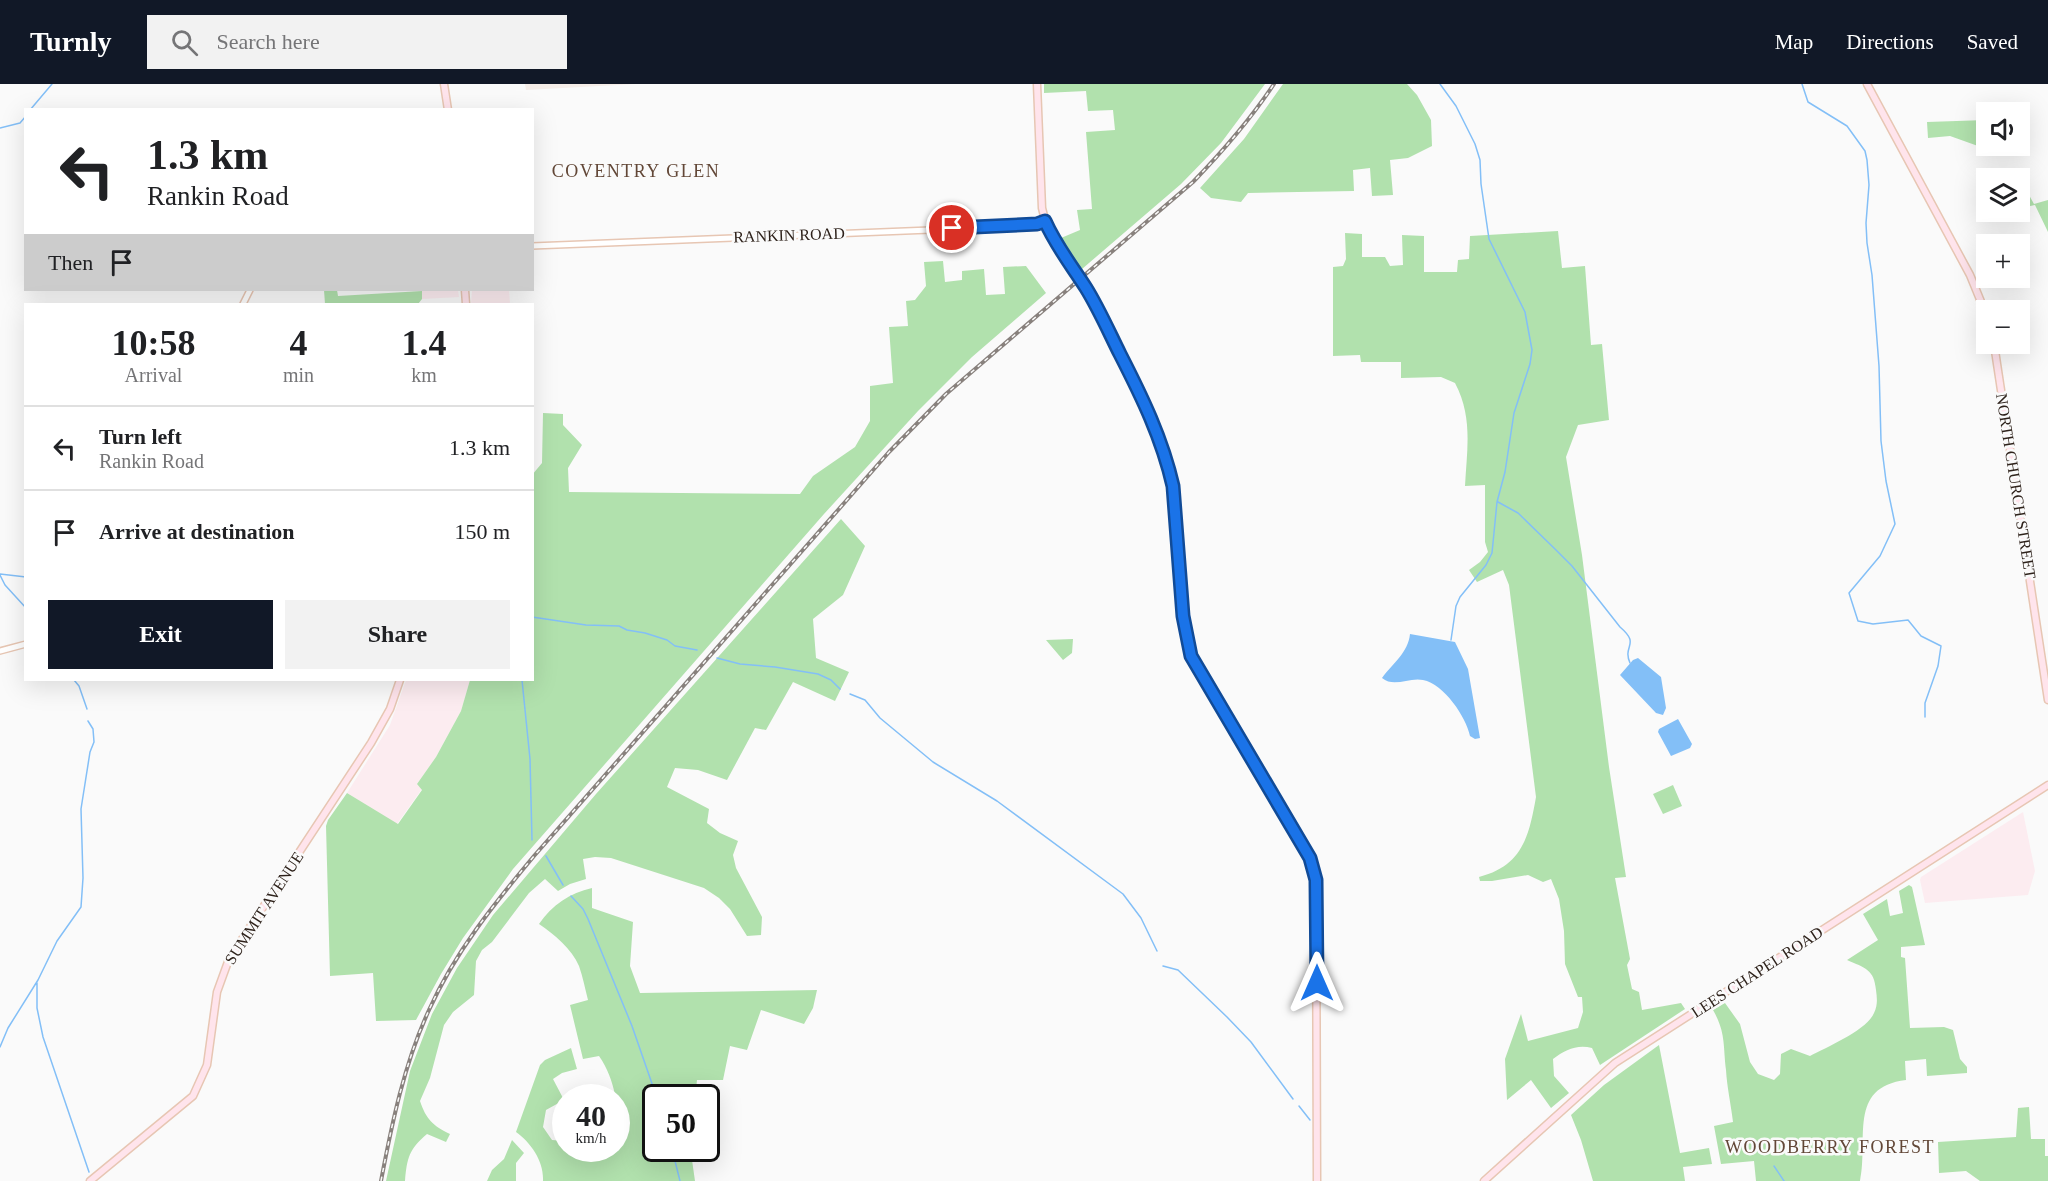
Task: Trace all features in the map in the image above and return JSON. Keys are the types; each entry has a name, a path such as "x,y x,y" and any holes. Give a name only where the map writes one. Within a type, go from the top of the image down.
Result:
{"main road":[{"path":"444,84 448,108"},
{"path":"1037,84 1042,208 1045,221 1055,242 1092,299 1161,440 1173,486 1183,616 1191,656 1310,858 1316,875 1317,1181"},
{"path":"1867,84 1970,275 1980,300"},
{"name":"NORTH CHURCH STREET","path":"1996,354 2048,700"},
{"name":"SUMMIT AVENUE","path":"90,1181 193,1096 207,1065 217,992 229,959 371,743 390,709 400,681"},
{"name":"LEES CHAPEL ROAD","path":"1484,1181 1615,1063 2048,785"}],"street":[{"name":"RANKIN ROAD","path":"534,246 1005,227 1045,221"},
{"path":"0,651 24,645"}],"shaded area":[{"path":"525,84 636,84 526,90"},
{"path":"422,291 458,291 459,297 422,299"},
{"path":"472,291 509,291 510,303 471,303"},
{"path":"406,681 470,681 461,711 436,757 417,784 422,789 397,824 347,793 390,725"},
{"path":"2023,812 2035,871 2028,895 1925,903 1921,877"}],"green space":[{"path":"1044,84 1265,84 1221,143 1181,184 1082,269 1070,255 1061,238 1080,230 1077,210 1092,209 1086,132 1115,130 1113,110 1088,111 1086,91 1044,93"},
{"path":"1283,84 1407,84 1417,95 1431,120 1432,146 1408,158 1390,160 1393,195 1372,196 1370,168 1353,170 1354,191 1248,193 1241,202 1211,198 1200,188 1244,139"},
{"path":"1976,120 1976,145 1950,136 1928,138 1927,122"},
{"path":"2030,197 2034,204 2048,200 2048,232 2035,205 2030,206"},
{"path":"1558,231 1562,268 1585,266 1591,345 1602,344 1609,420 1578,425 1566,457 1582,555 1609,767 1626,877 1615,878 1630,959 1627,965 1632,989 1639,992 1642,1010 1681,1003 1685,1009 1600,1065 1592,1048 1587,1047 1571,1049 1553,1059 1554,1076 1569,1093 1551,1108 1531,1080 1507,1100 1505,1059 1521,1014 1528,1041 1578,1028 1583,1012 1582,997 1578,997 1565,964 1564,931 1559,899 1551,879 1543,882 1528,875 1480,881 1479,877 1505,865 1521,848 1530,825 1536,797 1509,585 1503,570 1477,582 1469,570 1488,552 1485,542 1485,485 1465,486 1467,421 1461,396 1455,383 1441,377 1401,378 1401,362 1361,362 1360,355 1333,356 1333,267 1343,266 1346,259 1345,233 1362,234 1362,257 1385,257 1390,266 1403,265 1402,235 1424,236 1424,272 1457,272 1458,260 1469,259 1470,236"},
{"path":"943,261 945,282 962,280 962,271 984,269 986,295 1005,294 1003,267 1026,266 1046,293 972,357 918,411 824,514 513,869 463,938 416,1020 376,1021 373,973 330,976 326,826 347,793 398,824 422,790 417,784 436,757 461,711 470,681 534,681 534,473 542,463 543,413 563,414 563,425 582,445 568,468 569,492 800,494 813,476 855,447 870,421 870,386 893,383 889,327 908,326 906,301 915,300 926,286 924,262"},
{"path":"324,291 337,291 338,296 422,291 422,299 419,303 325,303"},
{"path":"841,519 865,546 843,595 813,619 816,658 849,672 835,701 793,682 766,730 755,728 727,780 698,770 675,768 667,787 709,809 707,823 720,833 738,841 733,855 736,868 762,917 761,935 747,936 730,909 704,888 611,858 583,859 586,879 558,891 545,879 529,893 492,942 482,950 476,961 474,995 453,1012 444,1025 430,1078 420,1101 431,1121 450,1134 446,1142 427,1134 416,1144 410,1154 405,1181 386,1181 410,1071 432,1014 457,968 493,915 596,794"},
{"path":"1073,639 1072,653 1063,660 1046,640"},
{"path":"1673,785 1682,806 1663,814 1653,794"},
{"path":"1909,885 1912,887 1925,945 1901,947 1901,957 1905,958 1910,1028 1944,1027 1953,1030 1960,1059 1967,1067 1967,1073 1927,1076 1926,1059 1905,1061 1906,1080 1887,1085 1875,1093 1868,1104 1864,1118 1860,1181 1756,1181 1754,1161 1721,1164 1714,1126 1733,1122 1723,1039 1713,1010 1725,1003 1740,1024 1750,1062 1758,1074 1774,1080 1780,1074 1781,1054 1791,1049 1810,1056 1855,1032 1870,1019 1877,1002 1875,983 1871,973 1864,967 1847,960 1878,940 1863,914 1887,899 1890,916 1903,913 1899,891"},
{"path":"592,888 592,908 633,922 630,966 640,993 817,990 813,1008 804,1024 761,1010 747,1050 730,1046 723,1080 697,1080 697,1084 642,1084 642,1162 692,1162 695,1181 543,1181 536,1153 516,1132 540,1065 545,1060 571,1048 577,1069 562,1073 553,1079 556,1084 552,1084 552,1107 546,1110 543,1127 552,1140 552,1162 630,1162 630,1084 612,1084 599,1056 583,1059 570,1005 588,1000 579,966 562,942 539,924 550,911 576,893"},
{"path":"1659,1045 1680,1153 1709,1148 1712,1164 1683,1167 1685,1181 1593,1181 1571,1115 1604,1085"},
{"path":"2029,1107 2031,1139 2045,1139 2048,1181 1980,1181 1966,1171 1939,1173 1938,1142 2016,1137 2018,1108"},
{"path":"512,1140 524,1153 516,1163 516,1181 487,1181 492,1170 504,1159"}],"water":[{"path":"1410,634 1455,642 1468,669 1480,738 1475,739 1470,736 1453,702 1431,683 1418,679 1392,682 1382,678 1403,652"},
{"path":"1638,658 1661,677 1666,708 1663,715 1656,713 1620,675 1633,660"},
{"path":"1678,719 1692,744 1690,748 1671,756 1658,732 1659,729"}],"waterway":[{"path":"32,108 52,84"},
{"path":"1440,84 1456,106 1475,144 1480,160 1489,239 1525,312 1532,350 1530,364 1514,413 1505,472 1497,502 1492,553 1486,565 1460,597 1456,606 1451,640"},
{"path":"1802,84 1808,102 1847,126 1865,151 1867,160 1869,185 1866,223 1879,366 1881,441 1895,524 1880,556 1849,593 1858,621 1873,624 1908,620 1921,636 1941,646 1938,666 1925,703 1925,717"},
{"path":"0,128 20,123 24,118"},
{"path":"1498,502 1518,513 1572,566 1629,638 1630,663"},
{"path":"0,574 24,577"},
{"path":"0,575 5,585 24,606"},
{"path":"534,617 586,625 619,626 667,640 675,646 697,650"},
{"path":"717,658 740,664 818,674 831,680 840,689"},
{"path":"75,681 79,686 87,709"},
{"path":"522,681 530,759 532,840"},
{"path":"850,694 865,700 880,718 933,762 997,801 1123,894 1141,918 1157,951"},
{"path":"0,1047 8,1028 38,980 57,941 81,907 83,878 81,809 90,752 94,742 93,729 88,721"},
{"path":"546,856 563,885"},
{"path":"571,896 583,909 588,919 632,1026 652,1084"},
{"path":"1163,966 1178,970 1227,1017 1251,1042 1293,1099"},
{"path":"37,983 37,1008 43,1037 89,1172"},
{"path":"1299,1106 1310,1120"},
{"path":"675,1162 680,1181"},
{"path":"1774,1166 1784,1181"}],"railway":[{"path":"381,1181 394,1116 420,1030 439,989 463,948 519,874 889,452 946,394 1193,182 1236,135 1274,84"}],"district":[{"name":"COVENTRY GLEN","path":"636,171"},
{"name":"WOODBERRY FOREST","path":"1830,1147"}],"route":[{"path":"952,228 1005,227 1045,221 1055,242 1092,299 1155,426 1173,486 1183,616 1191,656 1310,858 1316,875 1317,983"}]}
